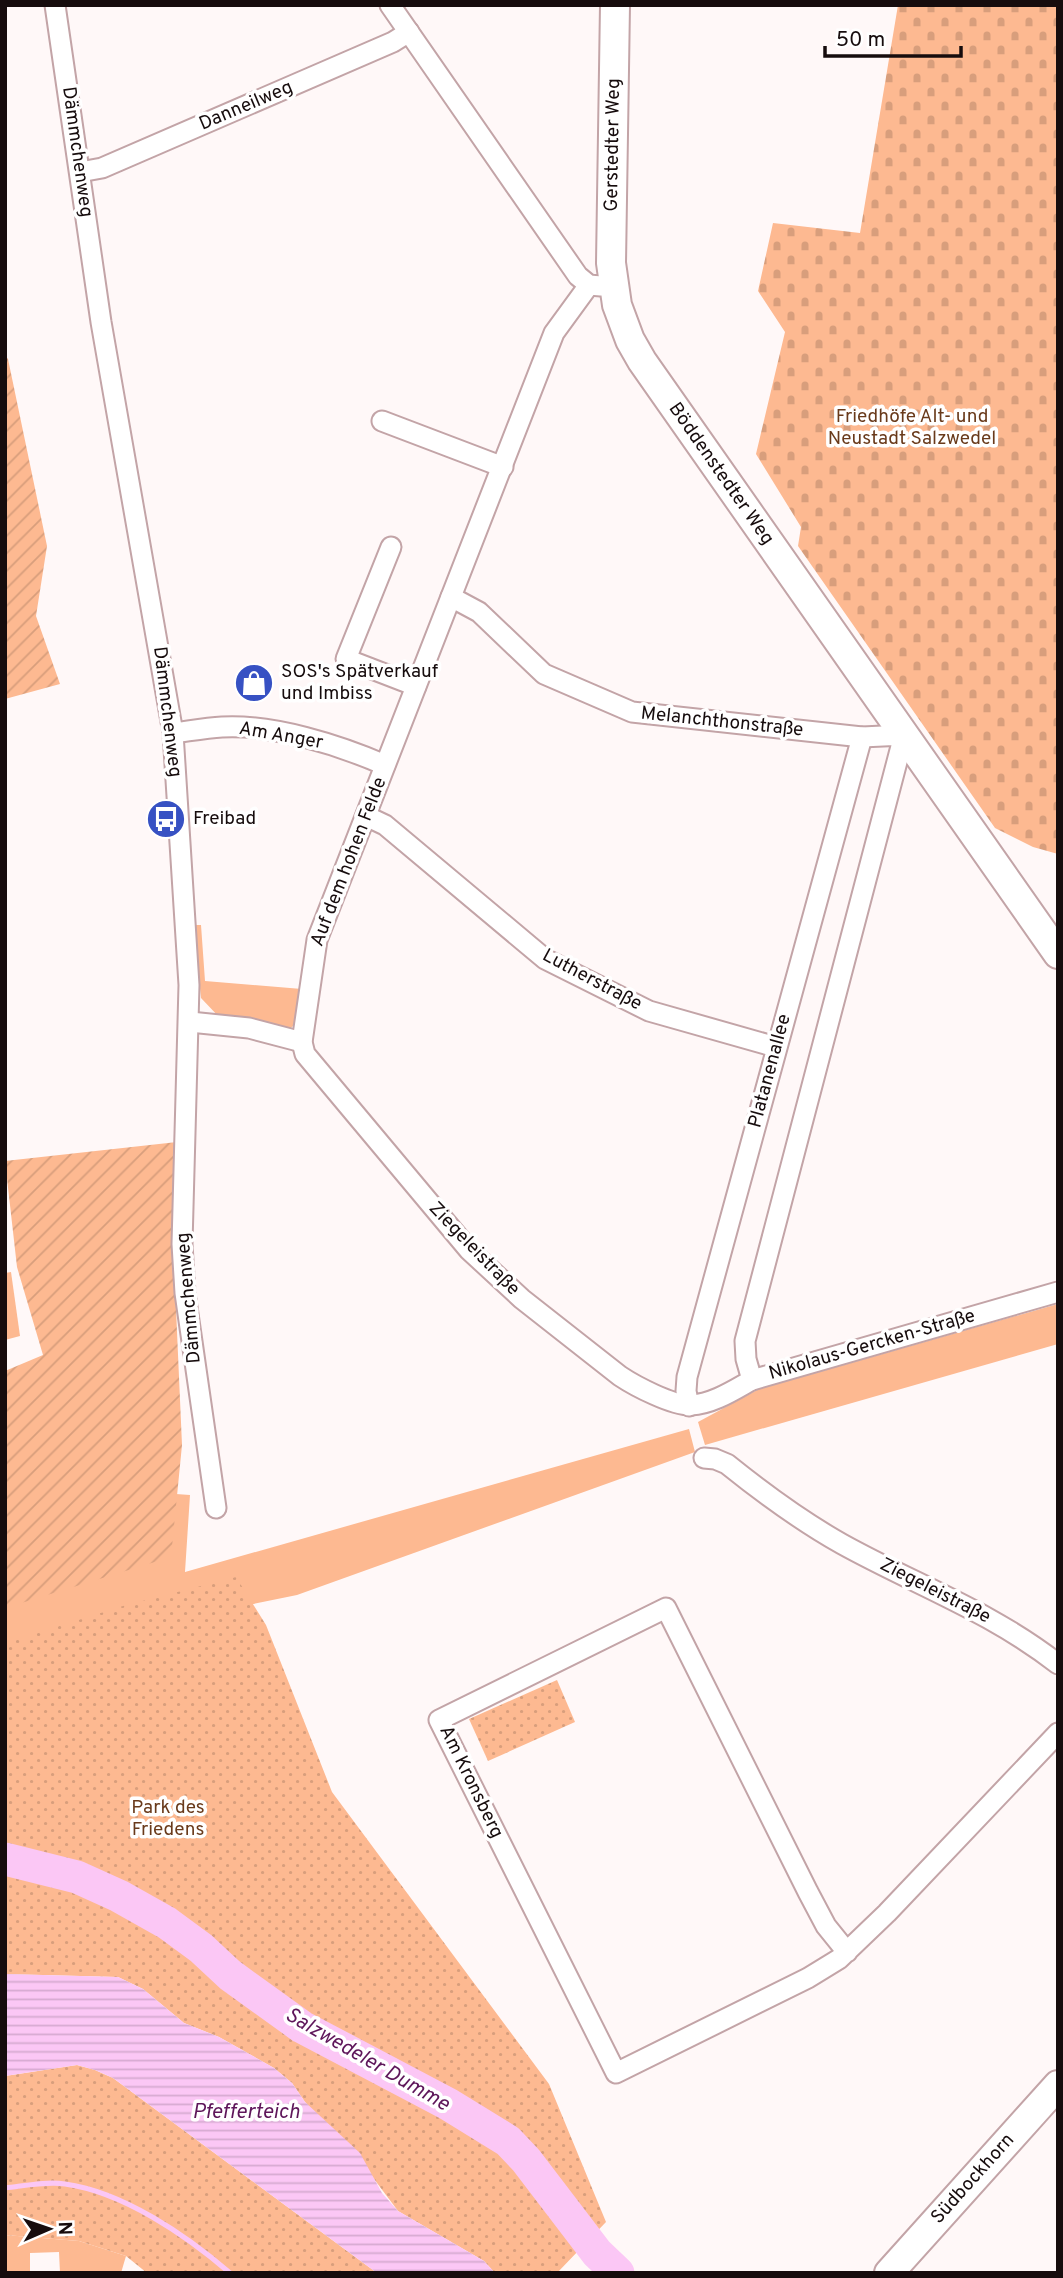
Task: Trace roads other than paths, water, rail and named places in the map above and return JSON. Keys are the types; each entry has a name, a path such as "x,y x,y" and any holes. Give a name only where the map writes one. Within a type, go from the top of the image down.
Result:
{"street":[{"name":"Dämmchenweg","path":"55,5 101,322 173,733 190,1022 182,1244 185,1293 216,1508"},
{"name":"Böddenstedter Weg","path":"390,5 578,276 601,285 642,360 1058,954"},
{"name":"Gerstedter Weg","path":"601,285 611,227 615,5"},
{"name":"Danneilweg","path":"80,172 102,168 393,42 408,32"},
{"name":"Auf dem hohen Felde","path":"302,1042 317,940 555,333 601,285"},
{"path":"382,421 503,467"},
{"path":"391,547 346,659 416,686"},
{"name":"Melanchthonstraße","path":"451,597 479,612 544,674 632,712 862,737 904,734"},
{"name":"Am Anger","path":"173,733 222,727 273,732 342,747 386,765"},
{"path":"752,1380 746,1359 745,1341 904,734"},
{"name":"Platanenallee","path":"689,1406 687,1377 862,737"},
{"name":"Lutherstraße","path":"366,816 384,825 545,959 649,1011 776,1047"},
{"path":"190,1022 249,1028 278,1038 302,1042"},
{"name":"Ziegeleistraße","path":"302,1042 305,1054 313,1066 497,1278 620,1376 637,1387 689,1406"},
{"name":"Nikolaus-Gercken-Straße","path":"689,1406 709,1402 752,1380 1058,1292"},
{"name":"Ziegeleistraße","path":"704,1458 727,1464 813,1527 982,1613 1058,1664"},
{"name":"Am Kronsberg","path":"848,1952 826,1926 666,1608 439,1720 617,2073 808,1978 848,1952 1058,1733"},
{"name":"Südbockhorn","path":"889,2273 1058,2085"}],"water":[{"name":"Pfefferteich","path":"5,1974 118,1977 143,1989 184,2023 219,2037 274,2068 292,2083 305,2102 360,2153 382,2193 398,2211 484,2261 495,2273 377,2273 113,2078 77,2065 5,2076"}],"waterway":[{"name":"Salzwedeler Dumme","path":"5,1859 77,1877 119,1896 167,1923 201,1948 230,1975 302,2027 448,2104 508,2141 526,2160 597,2253 618,2273"},
{"path":"5,2188 58,2183 109,2196 174,2230 230,2273"}],"place":[{"name":"SOS's Spätverkauf und Imbiss","path":"254,683"},
{"name":"Freibad","path":"166,819"}],"park label":[{"name":"Friedhöfe Alt- und Neustadt Salzwedel","path":"912,428"},
{"name":"Park des Friedens","path":"168,1819"}]}
